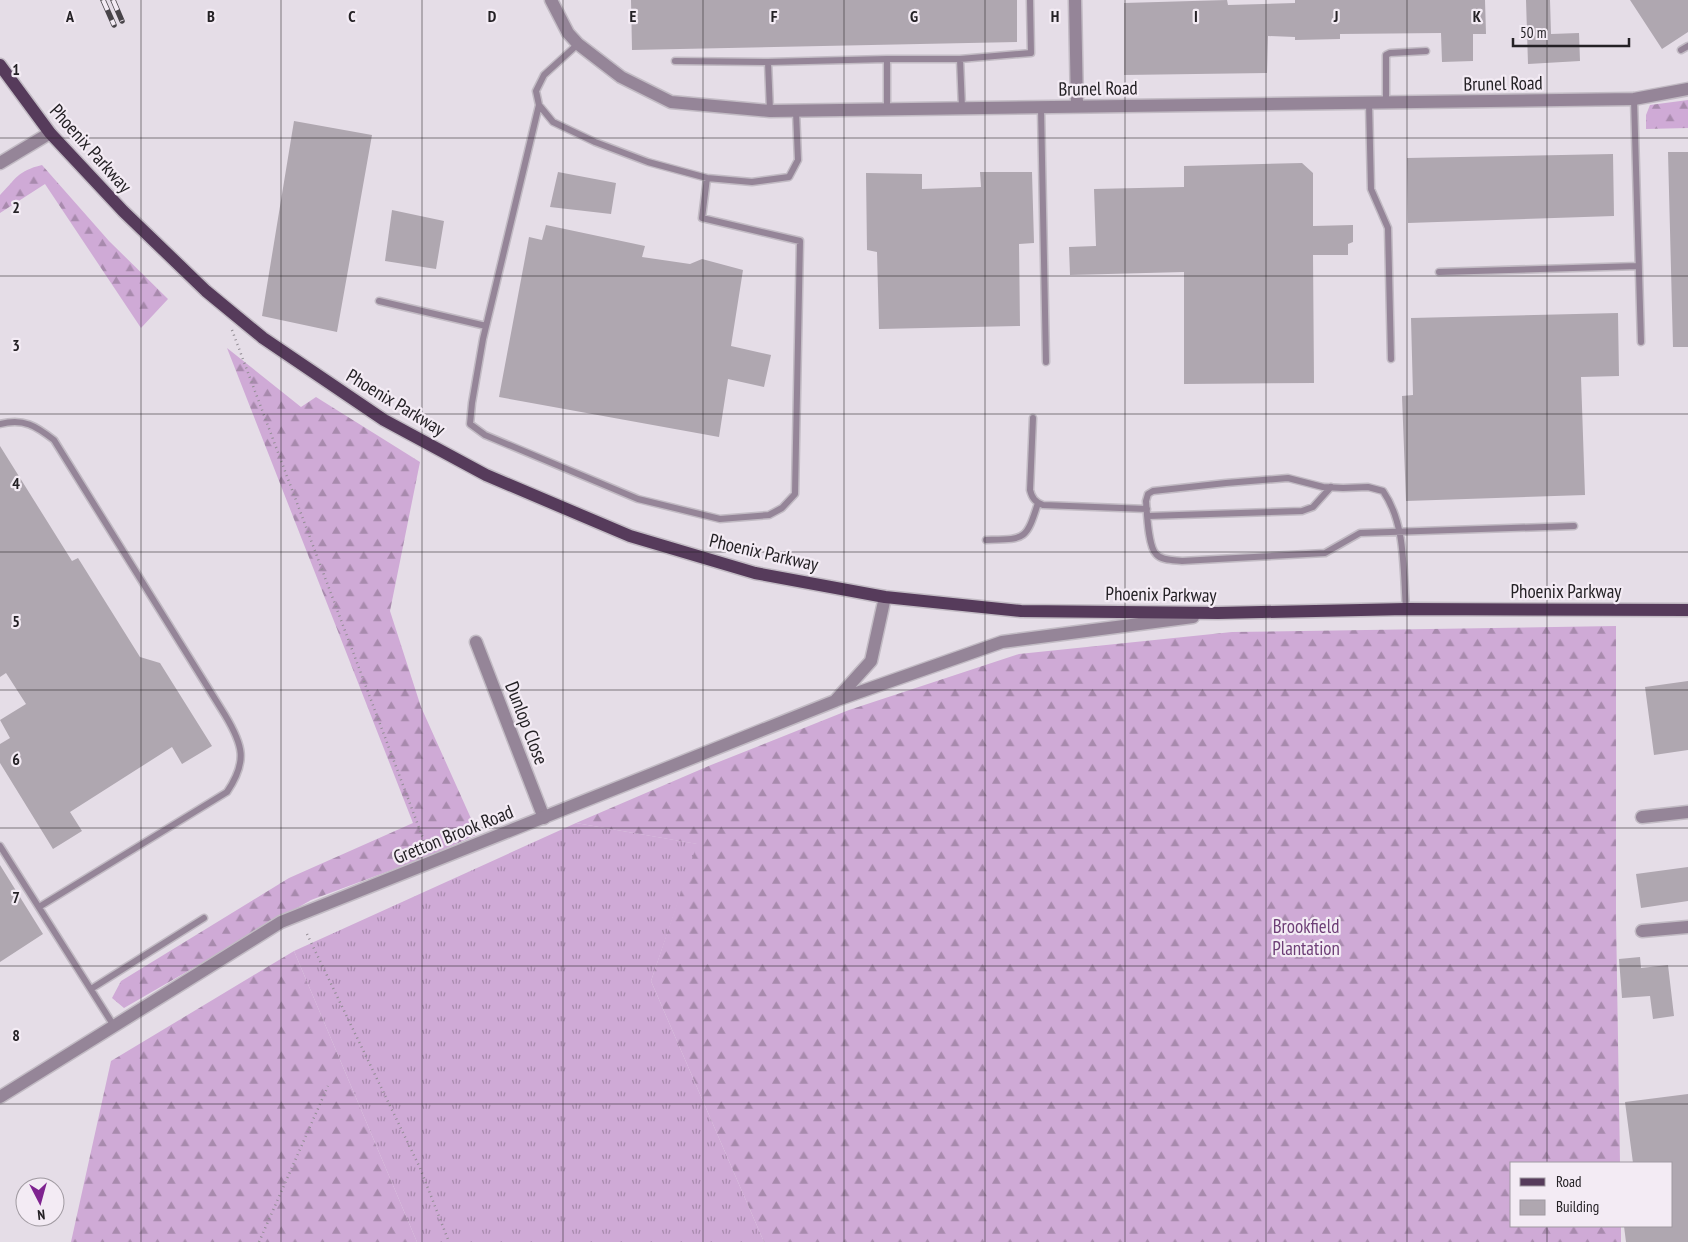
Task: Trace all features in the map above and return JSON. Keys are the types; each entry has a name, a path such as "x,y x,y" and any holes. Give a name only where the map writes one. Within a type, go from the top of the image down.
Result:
{"main road":[{"name":"Phoenix Parkway","path":"0,66 50,133 123,211 222,304 262,338 384,420 486,475 630,536 755,573 885,597 1021,611 1218,614 1406,609 1688,610"}],"street":[{"name":"Brunel Road","path":"551,0 568,33 578,44 621,77 671,102 770,111 1634,99 1688,89"},
{"path":"1075,0 1077,106"},
{"path":"0,163 50,133"},
{"name":"Gretton Brook Road","path":"0,1097 281,922 835,701 870,661 885,597"},
{"path":"835,701 1002,642 1218,614"},
{"name":"Dunlop Close","path":"476,642 544,818"},
{"path":"1642,817 1688,812"},
{"path":"1642,931 1688,926"}],"lane":[{"path":"675,61 768,62 960,59 1031,53 1030,0"},
{"path":"578,44 544,76 536,91 539,105 486,326 473,396 470,424 485,435 638,499 720,519 769,516 782,508 794,494 800,241 702,218 707,178"},
{"path":"1681,50 1688,46"},
{"path":"1386,103 1386,55 1390,53 1426,51"},
{"path":"887,59 887,110"},
{"path":"960,59 962,108"},
{"path":"768,62 770,111"},
{"path":"1634,99 1641,342"},
{"path":"1369,103 1371,188 1388,228 1391,359"},
{"path":"539,105 553,122 595,142 648,162 707,178 752,182 790,177 798,160 796,111"},
{"path":"1042,108 1046,362"},
{"path":"1439,272 1638,266"},
{"path":"379,301 486,326"},
{"path":"1033,418 1030,490 1032,498 1043,505 1147,512 1302,511 1313,507 1331,487"},
{"path":"0,424 24,422 38,427 54,440 238,737 241,757 237,777 227,792 39,907"},
{"path":"1406,609 1400,532 1392,503 1383,491 1368,487 1331,487 1288,478 1152,491 1148,494 1146,500 1152,547 1156,556 1166,560 1182,561 1319,553 1337,546 1360,532 1400,532 1574,526"},
{"path":"986,540 1017,540 1026,534 1038,503"},
{"path":"0,846 114,1026"},
{"path":"91,990 204,918"}],"path":[{"path":"222,304 432,862"},
{"path":"308,934 420,1168 449,1242"},
{"path":"259,1242 328,1086"}],"green space":[{"path":"1688,100 1688,128 1646,129 1646,115 1650,105"},
{"path":"42,165 109,241 168,299 141,328 45,184 0,213 0,195 22,173"},
{"path":"227,348 301,407 316,397 420,462 390,611 421,707 478,834 427,857 311,900 124,1008 112,998 121,981 289,878 413,823"},
{"name":"Brookfield Plantation","path":"1616,626 1616,917 1620,1162 1510,1162 1510,1227 1621,1227 1621,1242 764,1242 651,981 697,844 576,823 711,765 849,710 1019,654 1232,632"},
{"path":"576,823 698,844 651,981 764,1242 417,1242 294,951"},
{"path":"294,951 417,1242 71,1242 111,1061"}],"building":[{"path":"631,0 1017,0 1017,42 632,50"},
{"path":"1227,0 1228,5 1295,3 1295,0 1485,0 1486,34 1473,34 1473,61 1442,62 1441,33 1340,34 1340,39 1295,40 1295,37 1268,36 1267,73 1124,75 1124,3"},
{"path":"1526,0 1550,0 1551,34 1579,33 1580,61 1528,64"},
{"path":"1630,0 1688,0 1688,32 1662,49"},
{"path":"294,121 372,135 337,332 262,316"},
{"path":"1668,152 1688,152 1688,347 1673,347"},
{"path":"1613,154 1614,216 1408,223 1407,158"},
{"path":"1302,163 1313,173 1313,226 1353,225 1353,242 1348,244 1348,255 1313,255 1314,383 1184,384 1184,272 1070,275 1069,247 1096,246 1094,189 1184,187 1184,166"},
{"path":"558,172 616,183 611,214 550,207"},
{"path":"980,172 1032,172 1034,243 1019,244 1020,326 879,329 877,252 867,250 866,173 922,174 922,189 981,187"},
{"path":"392,210 444,221 436,269 385,261"},
{"path":"546,225 645,246 642,257 690,264 702,259 743,270 731,346 771,355 764,387 728,379 719,437 499,397 529,237 542,240"},
{"path":"1618,313 1619,376 1581,377 1585,495 1406,501 1402,396 1413,395 1411,318"},
{"path":"0,446 72,561 78,558 140,657 160,663 212,746 182,764 172,747 70,812 82,831 53,849 0,763 0,744 10,738 0,720 26,704 6,673 0,677"},
{"path":"1688,681 1688,750 1654,755 1645,687"},
{"path":"0,865 43,934 0,962"},
{"path":"1688,867 1688,901 1641,908 1636,874"},
{"path":"1640,957 1641,968 1668,965 1674,1016 1653,1019 1650,996 1622,998 1619,959"},
{"path":"1688,1094 1688,1242 1626,1242 1624,1227 1673,1227 1673,1162 1633,1162 1625,1102"}],"railway":[{"path":"103,0 114,25"},
{"path":"113,0 122,21"}]}
